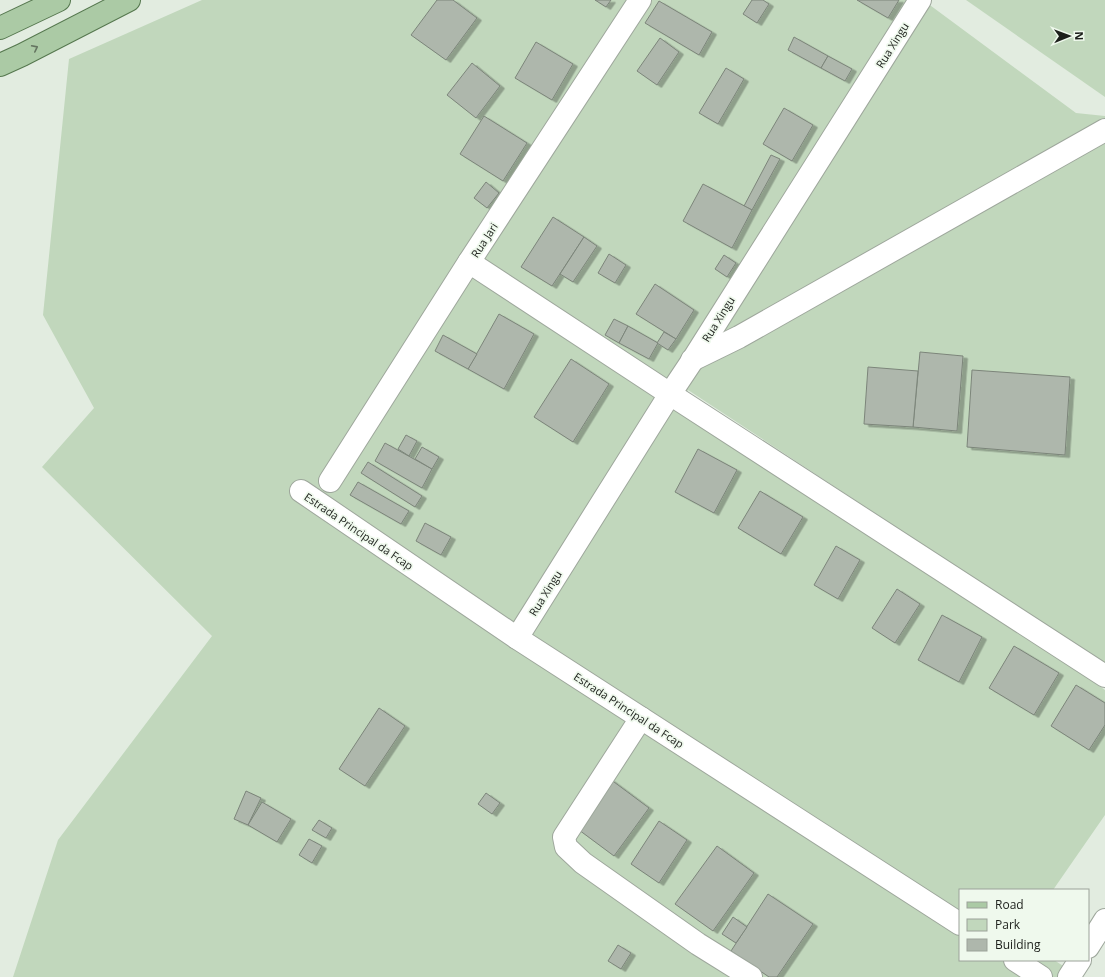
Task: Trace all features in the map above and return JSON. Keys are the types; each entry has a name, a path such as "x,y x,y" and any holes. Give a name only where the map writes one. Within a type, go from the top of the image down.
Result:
{"main road":[{"path":"0,28 35,5 59,0"},
{"path":"0,65 129,0"}],"street":[{"name":"Rua Jari","path":"330,481 469,262 640,0"},
{"name":"Rua Xingu","path":"516,638 920,0"},
{"path":"692,361 739,337 1105,130"},
{"path":"469,262 1105,676"},
{"name":"Estrada Principal da Fcap","path":"301,491 516,638 959,923"},
{"path":"641,718 564,837 566,847 583,863 698,944 751,977"},
{"path":"1089,945 1105,920"},
{"path":"1017,961 1041,977"},
{"path":"1070,977 1079,961"}],"green space":[{"path":"202,0 923,0 1076,113 1105,116 1105,665 688,390 681,401 1105,690 1105,815 1054,889 959,889 959,961 1056,961 1080,977 13,977 58,840 212,636 42,467 94,408 43,315 69,59"},
{"path":"966,0 1105,0 1105,97"}],"building":[{"path":"437,0 453,0 477,18 446,60 411,35"},
{"path":"595,0 611,0 606,7"},
{"path":"752,0 763,0 769,4 757,23 743,14"},
{"path":"857,0 899,0 888,18"},
{"path":"659,1 712,32 699,55 645,23"},
{"path":"794,37 828,56 821,68 788,50"},
{"path":"660,38 679,52 657,85 637,71"},
{"path":"536,42 573,64 552,100 515,78"},
{"path":"828,56 852,69 845,81 821,68"},
{"path":"472,63 500,86 476,118 447,95"},
{"path":"726,68 744,79 718,124 699,113"},
{"path":"784,108 813,125 792,161 763,144"},
{"path":"484,116 527,143 503,181 460,154"},
{"path":"771,155 780,159 752,210 744,206"},
{"path":"486,182 499,193 487,208 474,198"},
{"path":"703,184 752,210 732,248 683,221"},
{"path":"553,217 584,237 552,286 521,267"},
{"path":"584,237 597,246 573,282 560,274"},
{"path":"609,254 626,265 615,283 598,273"},
{"path":"724,255 736,263 727,277 715,269"},
{"path":"655,284 694,310 676,339 636,314"},
{"path":"499,314 534,334 504,389 468,369"},
{"path":"614,319 628,326 619,343 605,335"},
{"path":"628,326 658,343 649,359 619,343"},
{"path":"664,332 676,339 668,350 657,343"},
{"path":"443,335 477,354 468,369 435,351"},
{"path":"920,352 963,356 957,431 913,427"},
{"path":"571,359 609,384 573,442 534,417"},
{"path":"868,367 918,371 913,427 864,424"},
{"path":"972,370 1070,377 1065,455 967,447"},
{"path":"406,435 417,441 409,456 398,449"},
{"path":"385,443 432,469 422,488 375,461"},
{"path":"422,447 439,457 432,469 415,459"},
{"path":"698,449 737,470 714,513 675,492"},
{"path":"368,462 422,496 415,507 361,473"},
{"path":"358,482 409,511 401,524 350,495"},
{"path":"760,491 803,517 781,554 738,528"},
{"path":"425,523 451,537 441,555 416,541"},
{"path":"836,546 860,560 838,599 814,585"},
{"path":"897,589 920,604 895,643 872,628"},
{"path":"942,615 982,637 959,682 918,660"},
{"path":"1014,646 1059,673 1034,715 989,688"},
{"path":"1076,685 1105,703 1105,725 1089,750 1051,726"},
{"path":"379,708 405,726 365,786 339,769"},
{"path":"610,779 649,808 614,856 575,827"},
{"path":"246,791 261,798 248,825 234,819"},
{"path":"486,793 500,803 492,814 478,804"},
{"path":"262,802 291,819 277,842 248,825"},
{"path":"319,820 332,828 326,838 312,830"},
{"path":"659,821 687,840 659,883 631,864"},
{"path":"309,839 322,846 312,863 299,855"},
{"path":"717,846 754,873 713,931 675,904"},
{"path":"768,894 813,924 777,977 769,977 731,951"},
{"path":"733,917 747,927 736,943 722,934"},
{"path":"618,945 631,953 621,969 608,961"}]}
